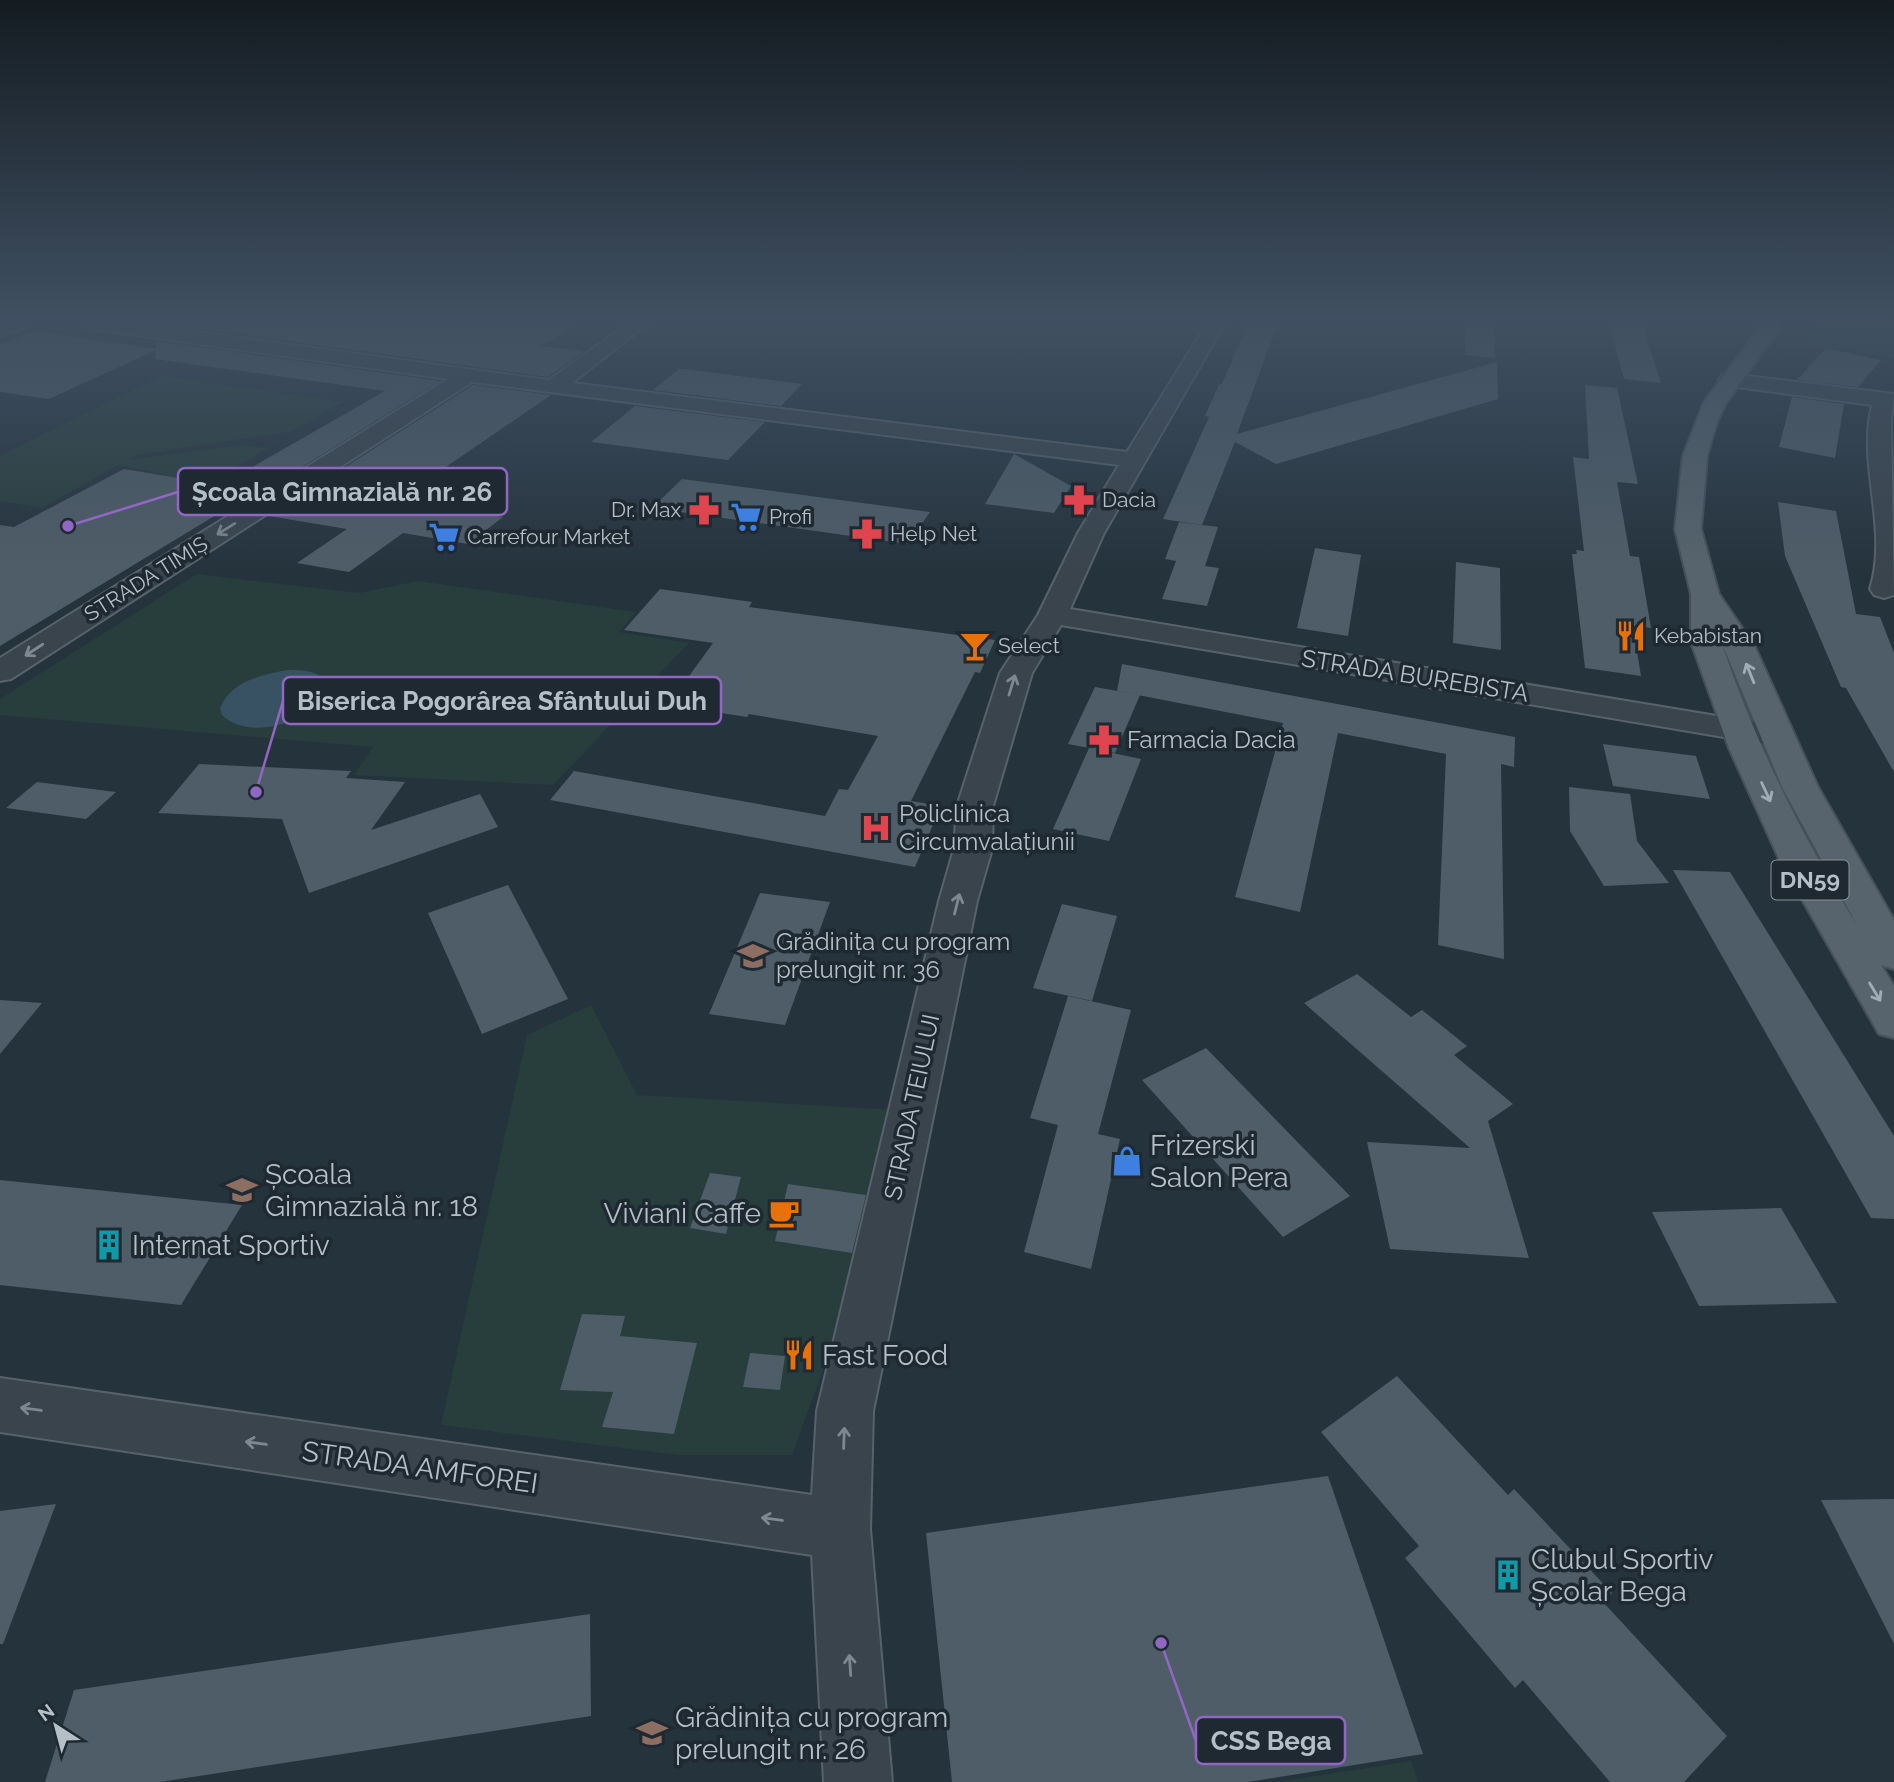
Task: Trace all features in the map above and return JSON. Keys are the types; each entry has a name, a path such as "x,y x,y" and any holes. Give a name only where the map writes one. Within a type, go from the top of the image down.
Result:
{"main road":[{"name":"DN59","path":"1713,406 1695,456 1688,529 1705,594 1706,642 1738,730 1799,861 1894,1023"},
{"name":"DN59","path":"1705,594 1740,647 1777,736 1819,824 1894,954"}],"street":[{"name":"STRADA TIMIȘ","path":"0,672 419,406"},
{"path":"703,406 1136,460"},
{"name":"STRADA TEIULUI","path":"858,1782 840,1529 845,1412 958,901 972,849 975,806 1016,673 1053,615 1091,533 1165,406"},
{"path":"1884,589 1889,572 1891,537 1881,475 1880,420 1886,406"},
{"name":"STRADA BUREBISTA","path":"1053,615 1777,736"},
{"name":"STRADA AMFOREI","path":"0,1405 840,1529"}],"green space":[{"path":"100,406 335,406 292,431 138,455 128,460 242,445 268,448 208,484 118,465 42,508 0,501 0,456"},
{"path":"197,574 359,593 418,581 636,612 619,632 689,643 553,785 354,775 373,747 0,715 0,699"},
{"path":"591,1005 637,1095 898,1110 852,1291 792,1455 678,1455 441,1425 527,1035"},
{"path":"1411,1761 1418,1782 1277,1782"}],"water":[{"path":"288,670 314,673 327,685 328,692 320,703 308,712 279,725 263,727 234,723 222,715 220,708 225,699 240,685 258,677"}],"building":[{"path":"359,406 400,406 233,510 226,509 0,646 0,525 14,527 124,469 221,485"},
{"path":"440,406 535,406 443,469 480,475 437,506 503,517 468,544 403,533 349,572 297,563 347,529 269,516"},
{"path":"635,406 765,422 728,460 591,442"},
{"path":"1209,406 1247,406 1237,434 1338,406 1474,406 1276,464 1235,442 1202,525 1163,519 1209,417 1205,416"},
{"path":"1586,406 1621,406 1638,484 1617,482 1630,556 1639,557 1651,628 1633,626 1641,676 1585,668 1572,554 1577,554 1576,550 1584,551 1573,457 1589,459"},
{"path":"1790,406 1844,406 1835,458 1779,447"},
{"path":"1014,454 1071,486 1054,513 985,504"},
{"path":"682,479 930,512 908,544 652,508"},
{"path":"1778,502 1836,511 1856,614 1880,617 1894,653 1894,772 1846,688 1841,687 1785,556"},
{"path":"1179,522 1218,527 1205,566 1219,568 1207,606 1162,599 1176,561 1165,559"},
{"path":"1315,548 1361,555 1348,636 1297,628"},
{"path":"1456,562 1500,568 1501,650 1453,643"},
{"path":"660,589 752,602 749,607 995,640 980,673 975,672 911,801 941,806 915,867 550,800 574,771 825,816 839,789 848,790 878,736 749,714 747,717 668,705 713,643 624,630"},
{"path":"1122,664 1515,737 1514,767 1501,764 1504,959 1438,945 1446,754 1338,733 1300,912 1235,897 1283,723 1117,691"},
{"path":"1095,687 1140,695 1115,753 1068,744"},
{"path":"1603,744 1696,756 1710,799 1613,786"},
{"path":"1089,748 1141,759 1109,841 1053,829"},
{"path":"199,764 351,771 346,778 405,782 371,830 480,794 498,827 309,893 282,819 158,813"},
{"path":"37,782 116,792 86,819 6,808"},
{"path":"1569,787 1630,794 1637,841 1669,883 1604,886 1570,831"},
{"path":"1673,870 1730,872 1894,1136 1894,1219 1871,1218"},
{"path":"508,885 568,999 482,1034 428,913"},
{"path":"760,893 830,902 785,1025 709,1014"},
{"path":"1062,904 1117,916 1092,1001 1033,988"},
{"path":"1357,974 1411,1017 1422,1010 1467,1046 1454,1055 1513,1104 1488,1121 1529,1258 1390,1249 1367,1142 1470,1148 1304,1003"},
{"path":"1068,996 1131,1010 1098,1134 1120,1139 1091,1269 1024,1252 1058,1125 1030,1118"},
{"path":"0,1000 42,1003 0,1054"},
{"path":"1206,1048 1350,1196 1283,1237 1142,1080"},
{"path":"710,1173 741,1177 726,1234 690,1228"},
{"name":"Internat Sportiv","path":"0,1180 242,1205 181,1305 0,1285"},
{"path":"788,1184 866,1195 852,1253 775,1241"},
{"path":"1781,1208 1837,1303 1699,1306 1652,1212"},
{"path":"582,1314 625,1316 620,1336 697,1343 674,1434 602,1427 613,1392 560,1390"},
{"path":"750,1353 785,1356 780,1390 743,1387"},
{"name":"Clubul Sportiv Școlar Bega","path":"1397,1376 1508,1495 1514,1489 1612,1593 1603,1602 1727,1736 1684,1782 1610,1782 1523,1680 1515,1688 1405,1558 1419,1546 1321,1432"},
{"path":"1328,1476 1423,1754 1248,1782 952,1782 926,1533"},
{"path":"1894,1499 1894,1644 1821,1500"},
{"path":"56,1504 3,1644 0,1644 0,1511"},
{"path":"590,1614 591,1716 160,1782 45,1782 74,1690"}],"place":[{"name":"Dacia","path":"1079,500"},
{"name":"Dr. Max","path":"704,510"},
{"name":"Profi","path":"746,517"},
{"name":"Școala Gimnazială nr. 26","path":"68,526"},
{"name":"Help Net","path":"867,534"},
{"name":"Carrefour Market","path":"444,537"},
{"name":"Kebabistan","path":"1631,636"},
{"name":"Select","path":"975,646"},
{"name":"Farmacia Dacia","path":"1104,740"},
{"name":"Biserica Pogorârea Sfântului Duh","path":"256,792"},
{"name":"Policlinica Circumvalațiunii","path":"876,828"},
{"name":"Grădinița cu program prelungit nr. 36","path":"753,956"},
{"name":"Frizerski Salon Pera","path":"1127,1161"},
{"name":"Școala Gimnazială nr. 18","path":"242,1190"},
{"name":"Viviani Caffe","path":"784,1213"},
{"name":"Internat Sportiv","path":"109,1245"},
{"name":"Fast Food","path":"799,1355"},
{"name":"Clubul Sportiv Școlar Bega","path":"1508,1575"},
{"name":"CSS Bega","path":"1161,1643"},
{"name":"Grădinița cu program prelungit nr. 26","path":"652,1733"}]}
